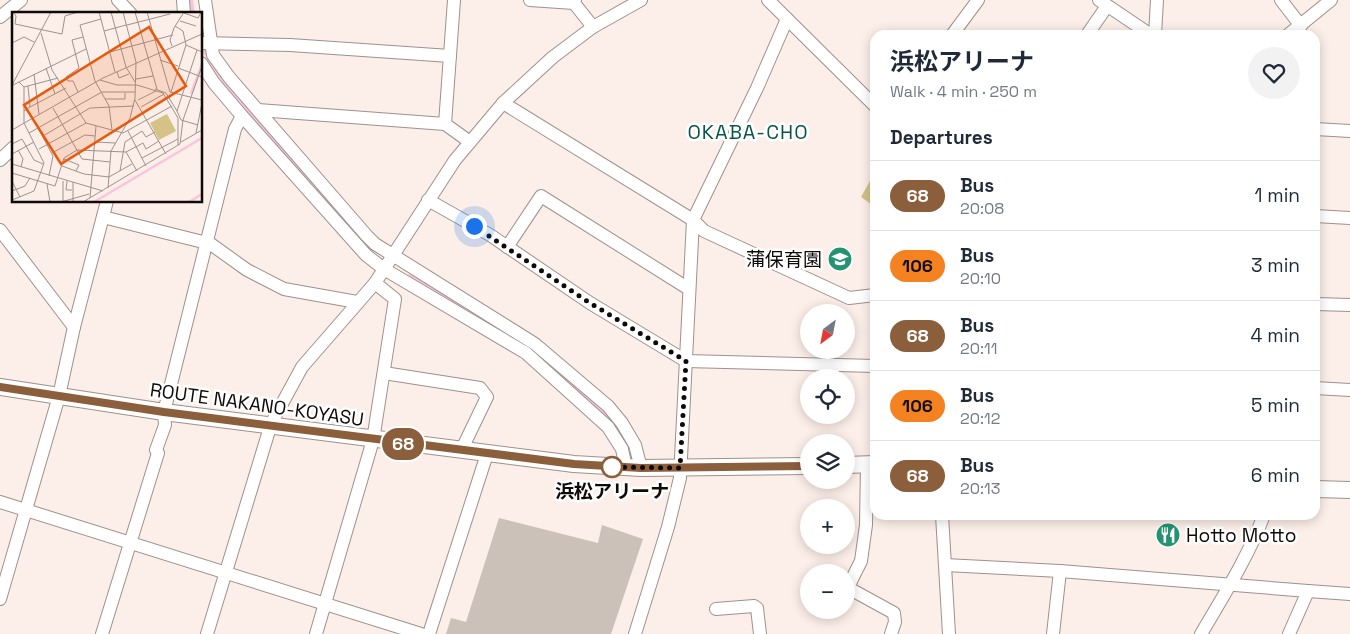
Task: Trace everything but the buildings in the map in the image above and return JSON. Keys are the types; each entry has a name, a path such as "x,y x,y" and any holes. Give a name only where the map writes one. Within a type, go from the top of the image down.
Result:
{"main road":[{"name":"ROUTE NAKANO-KOYASU","path":"0,387 164,412 271,424 373,440 574,464 634,468 800,466"},
{"path":"855,465 870,465"},
{"path":"1320,488 1350,490"}],"street":[{"path":"0,17 21,0"},
{"path":"118,0 129,12"},
{"path":"205,0 206,43 214,55 258,110 367,236 393,255 535,344 601,400 622,423 635,445 634,468"},
{"path":"445,124 454,0"},
{"path":"530,0 574,2 592,27"},
{"path":"207,634 271,424 302,367 375,283 428,200 470,142 503,103 553,57 592,27 641,0"},
{"path":"768,0 870,101"},
{"path":"1155,30 1158,0"},
{"path":"1282,0 1301,26"},
{"path":"1295,30 1331,0"},
{"path":"955,30 971,2"},
{"path":"1090,30 1103,3 1143,30"},
{"path":"635,634 668,527 680,478 694,220 757,88 787,19"},
{"path":"206,43 290,45 450,56"},
{"path":"202,65 214,83 242,116 366,255 384,269 526,353 608,427 634,468"},
{"path":"503,103 694,220 704,230 849,298 870,296"},
{"path":"258,110 445,124 470,142"},
{"path":"102,634 158,453 156,450 165,425 164,412 235,129 242,116"},
{"path":"1320,129 1350,131"},
{"path":"0,160 12,149"},
{"path":"507,247 541,196 690,289"},
{"path":"428,200 507,247 590,303 686,361 870,366"},
{"path":"0,599 59,396 74,327 107,202"},
{"path":"1320,216 1350,218"},
{"path":"103,217 207,242 253,274 284,289 357,302"},
{"path":"0,230 74,327"},
{"path":"316,634 373,440 395,299 375,283"},
{"path":"1320,304 1350,305"},
{"path":"384,373 480,388 487,397 460,451"},
{"path":"1320,388 1350,390"},
{"path":"429,634 487,454"},
{"path":"870,477 861,562 849,585 852,590 860,595 894,613 895,622 891,634"},
{"path":"0,502 421,634"},
{"path":"942,520 949,634"},
{"path":"1201,634 1230,586 1255,539 1262,520"},
{"path":"945,565 1060,571 1215,583 1230,586 1350,594"},
{"path":"1053,634 1060,571"},
{"path":"1289,634 1308,591"},
{"path":"716,609 754,606 757,608 760,634"}],"shaded area":[{"path":"870,181 870,203 861,197"}],"waterway":[{"path":"191,0 193,12"},
{"path":"202,48 225,83 367,247 372,250"},
{"path":"410,276 487,323"},
{"path":"543,360 603,413 613,425 630,454"}],"bus line":[{"name":"68","path":"0,387 164,412 271,424 414,446 604,467 800,466"}],"place":[{"name":"蒲保育園","path":"840,259"},
{"name":"浜松アリーナ","path":"612,467"},
{"name":"Hotto Motto","path":"1168,535"}],"district":[{"name":"OKABA-CHO","path":"748,132"}],"route":[{"path":"474,226 590,303 686,361 680,468 612,467"}]}
